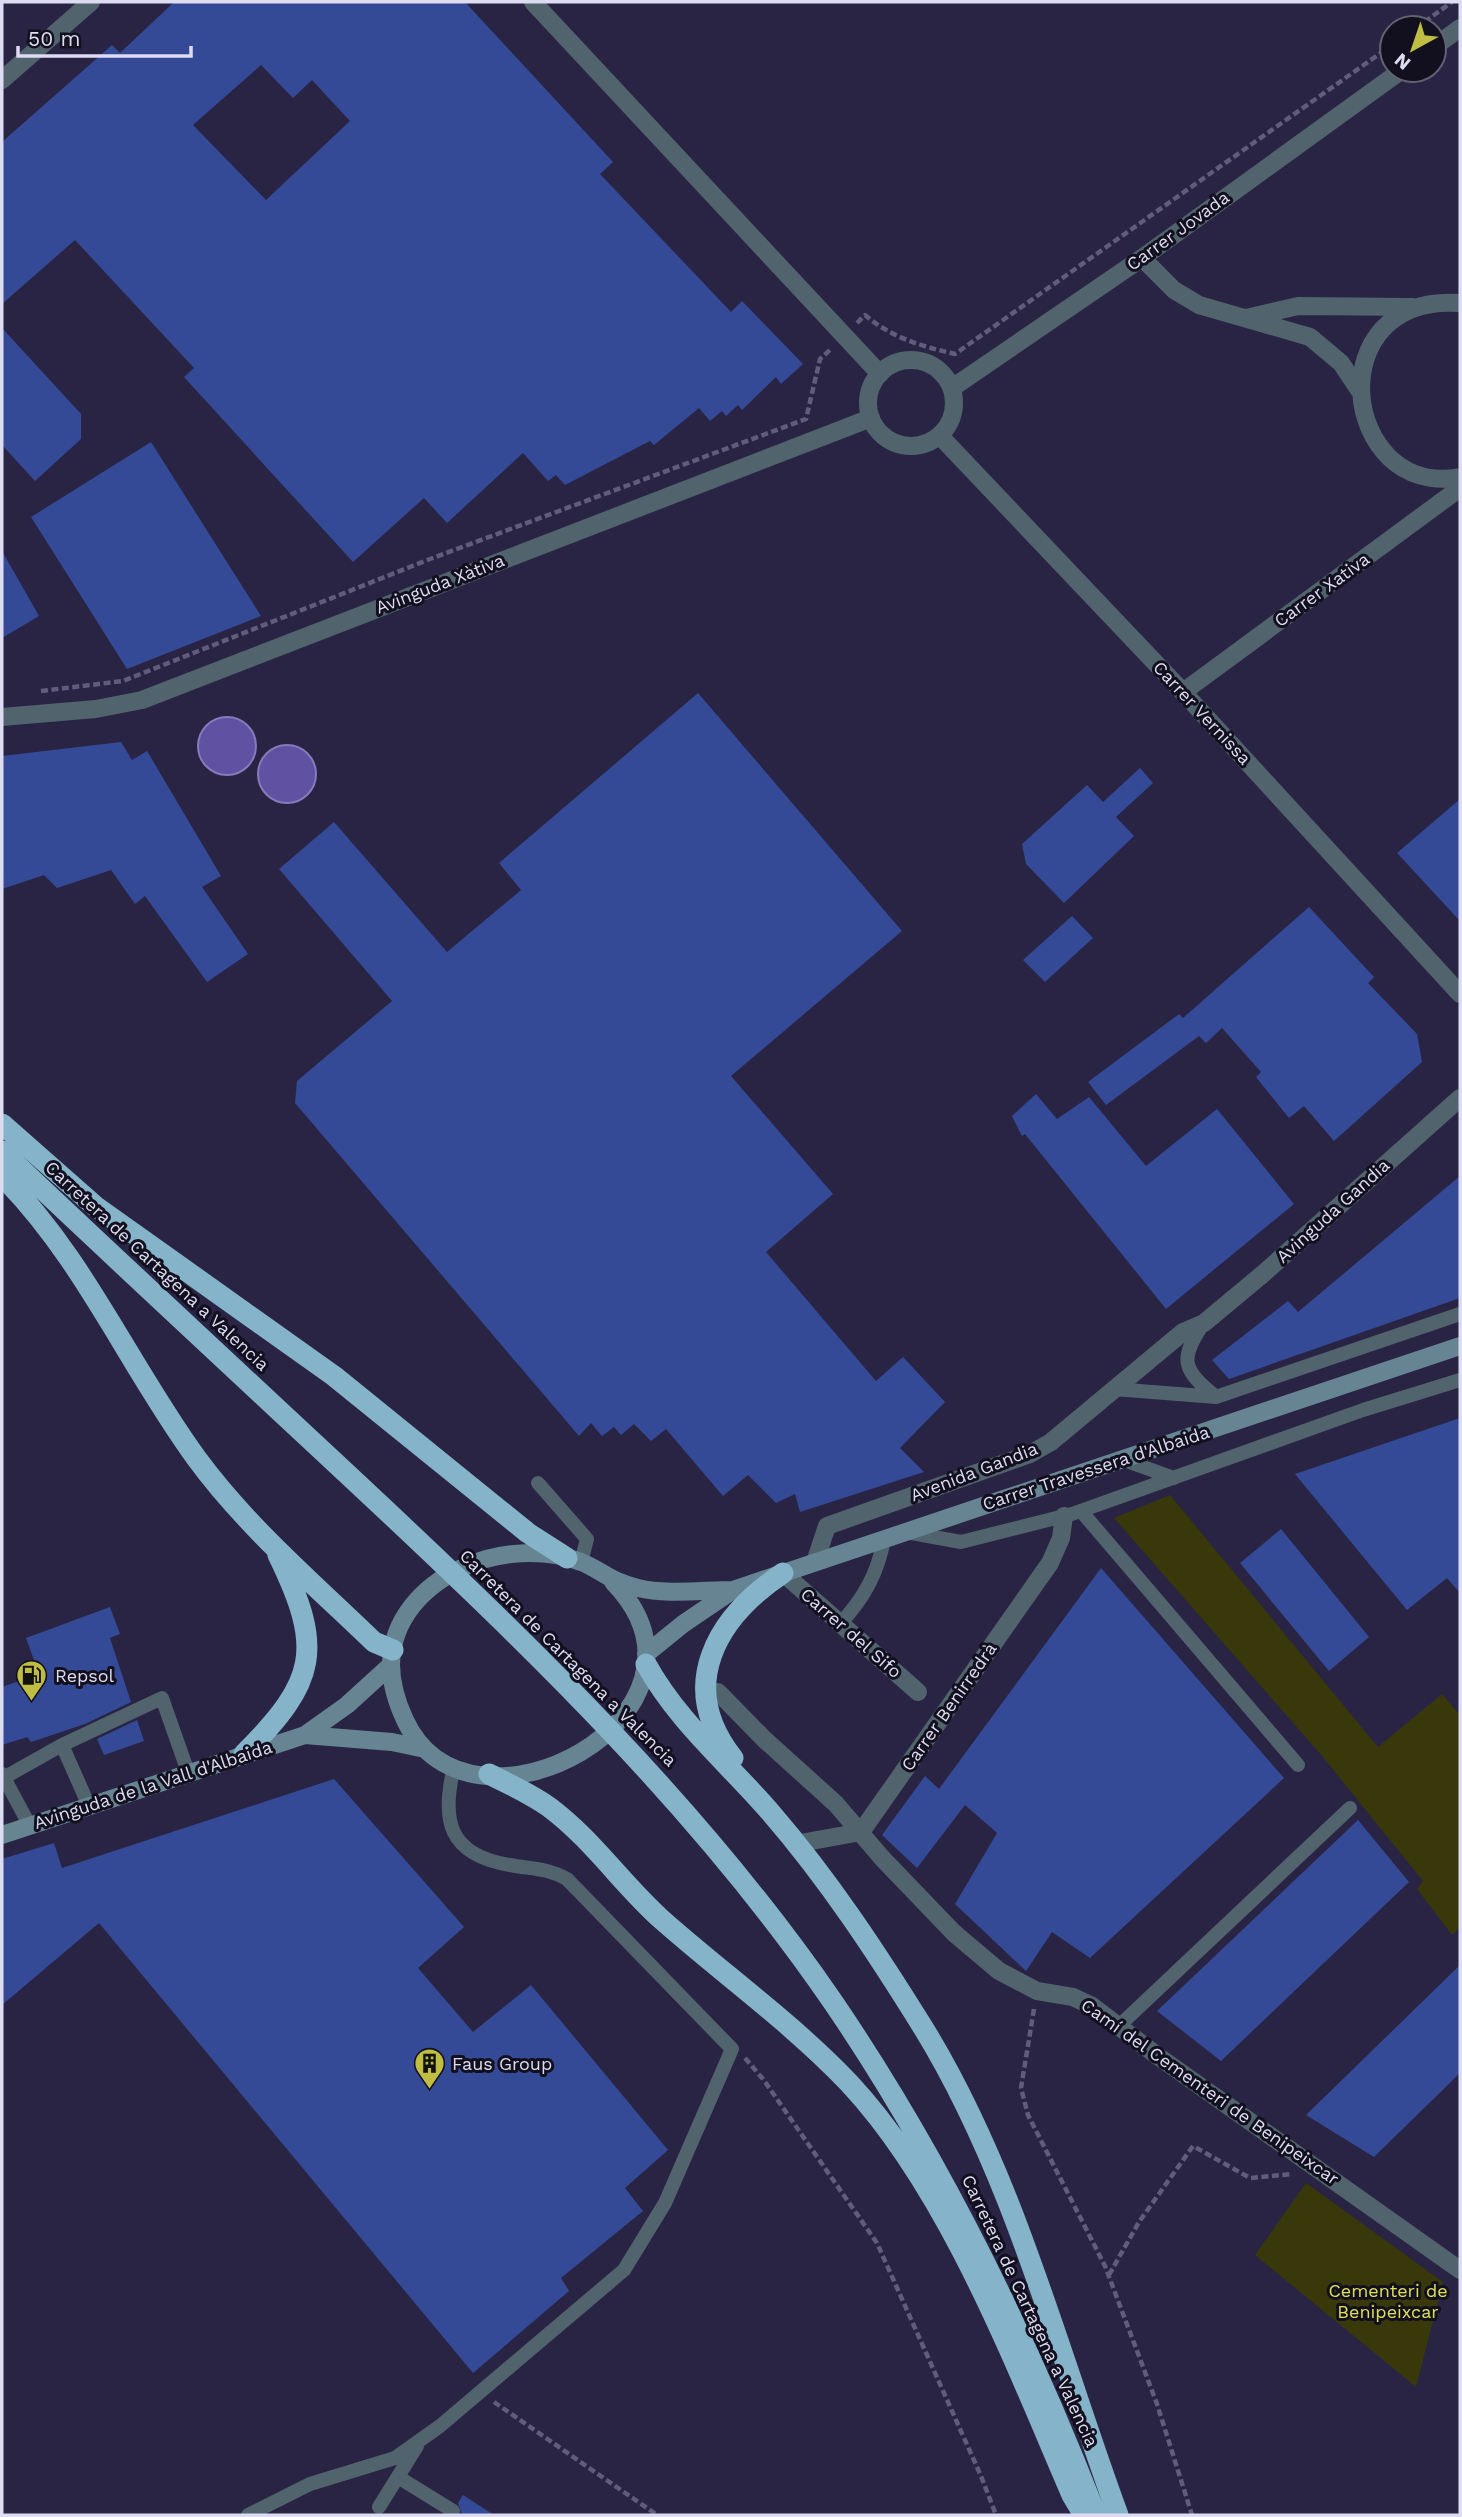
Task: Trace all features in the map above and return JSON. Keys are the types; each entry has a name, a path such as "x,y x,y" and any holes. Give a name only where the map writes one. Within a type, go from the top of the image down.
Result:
{"highway":[{"path":"2,1124 95,1206 334,1376 528,1533 574,1560"},
{"name":"Carretera de Cartagena a Valencia","path":"2,1151 536,1653 643,1763 761,1906 833,2002 926,2150 985,2259 1064,2433 1096,2515"},
{"path":"2,1176 29,1203 66,1250 198,1460 273,1544 392,1657"},
{"path":"244,1754 286,1710 306,1663 308,1634 295,1590 273,1544"},
{"path":"783,1573 755,1591 729,1621 719,1638 706,1678 708,1718 720,1741 772,1814 837,1897 925,2031 998,2178 1118,2515"},
{"path":"646,1659 658,1687 690,1727 772,1814"},
{"path":"489,1774 547,1805 566,1821 644,1904 849,2082 886,2127 938,2207 1010,2353 1072,2495 1084,2515"}],"main road":[{"name":"Carrer Travessera d'Albaida","path":"646,1659 683,1624 733,1590 1460,1346"},
{"path":"523,1554 574,1560 613,1582 623,1592 637,1618 646,1659 628,1711 583,1754 527,1775 489,1774 454,1767 425,1749 412,1736 397,1702 392,1657 398,1629 420,1596 449,1574 496,1556 523,1554"},
{"name":"Carrer Travessera d'Albaida","path":"613,1582 642,1589 733,1590"},
{"name":"Avinguda de la Vall d'Albaida","path":"2,1835 305,1735 347,1704 392,1657"},
{"name":"Avinguda de la Vall d'Albaida","path":"305,1735 391,1742 425,1749"}],"street":[{"path":"2,80 91,2"},
{"path":"533,2 880,374"},
{"name":"Carrer Jovada","path":"952,388 1142,258 1383,84"},
{"path":"1142,258 1174,290 1199,306 1239,320 1310,337 1341,363 1359,390"},
{"path":"1239,320 1298,306 1417,307 1441,302 1460,303"},
{"path":"1417,307 1393,320 1375,340 1363,363 1359,390 1364,418 1377,443 1397,463 1423,475 1460,477"},
{"path":"921,361 934,366 952,388 953,414 940,436 914,446 900,445 877,430 871,418 869,394 880,374 893,364 921,361"},
{"name":"Avinguda Xàtiva","path":"2,717 96,709 164,692 871,418"},
{"name":"Carrer Vernissa","path":"940,436 1183,692 1460,994"},
{"name":"Carrer Xativa","path":"1183,692 1460,488"},
{"name":"Avinguda Gandia","path":"1204,1323 1460,1098"},
{"name":"Avenida Gandia","path":"816,1562 827,1526 1030,1454 1051,1442 1183,1332 1204,1323"},
{"name":"Carrer Benirredrà","path":"860,1832 1037,1582 1073,1514"},
{"name":"Carrer del Sifo","path":"783,1573 918,1692"},
{"name":"Camí del Cementeri de Benipeixcar","path":"718,1692 764,1739 836,1804 954,1933 999,1971 1037,1991 1083,2001 1460,2270"},
{"path":"795,1844 860,1832"}],"lane":[{"path":"1114,1389 1216,1397 1460,1314"},
{"path":"1204,1323 1188,1348 1186,1362 1191,1374 1216,1397"},
{"path":"905,1532 961,1542 1073,1514 1363,1410 1460,1380"},
{"path":"1121,1459 1174,1478"},
{"path":"538,1483 587,1539 574,1560"},
{"path":"1073,1514 1298,1765"},
{"path":"840,1624 860,1602 879,1566 884,1539"},
{"path":"30,1826 3,1776 162,1698 188,1772"},
{"path":"62,1745 89,1806"},
{"path":"248,2515 310,2484 395,2458 480,2392 624,2270 665,2203 732,2049 567,1879 542,1868 495,1862 465,1845 449,1824 447,1812 447,1797 454,1767"},
{"path":"1120,2025 1350,1808"},
{"path":"379,2507 422,2439"},
{"path":"398,2477 453,2511"}],"path":[{"path":"1435,14 1452,2"},
{"path":"29,693 123,681 430,559 806,419 820,359 865,315 883,330 915,344 956,354 1378,55"},
{"path":"1037,1991 1021,2088 1028,2115 1108,2276 1157,2404 1192,2515"},
{"path":"732,2049 747,2060 763,2080 877,2244 996,2515"},
{"path":"1108,2276 1139,2222 1193,2147 1250,2178 1323,2172"},
{"path":"480,2392 657,2515"}],"green space":[{"path":"1170,1495 1378,1747 1442,1694 1460,1715 1460,1927 1452,1935 1417,1889 1423,1881 1322,1756 1114,1518"},
{"name":"Cementeri de Benipeixcar","path":"1306,2183 1443,2282 1416,2387 1255,2255"}],"shaded area":[{"path":"227,717 243,722 251,730 256,746 251,762 243,770 227,775 211,770 203,762 198,746 203,730 211,722"},
{"path":"287,745 303,750 311,758 316,774 311,790 303,798 287,803 271,798 263,790 258,774 263,758 271,750"}],"building":[{"path":"174,2 465,2 613,162 600,174 731,312 742,301 803,364 781,384 776,377 742,410 738,405 726,416 722,411 710,421 699,408 654,445 650,441 565,485 556,475 548,481 523,453 447,523 424,498 353,562 184,377 194,368 75,240 2,304 2,142 112,45 120,53","holes":["261,65 293,98 312,80 350,121 266,200 193,125"]},
{"path":"2,328 81,414 81,439 35,481 2,445"},
{"path":"151,442 261,616 127,669 31,517"},
{"path":"2,551 39,616 2,638"},
{"path":"698,693 902,931 731,1076 833,1194 766,1252 876,1381 903,1357 945,1402 900,1448 924,1472 800,1512 795,1494 776,1503 748,1475 723,1496 666,1429 651,1441 634,1424 621,1435 614,1427 602,1436 591,1423 579,1436 295,1103 297,1081 392,1001 279,869 334,822 447,952 521,890 499,863"},
{"path":"121,742 132,760 147,751 221,876 202,887 248,954 207,982 145,896 135,904 111,870 57,888 44,875 2,889 2,756"},
{"path":"1140,768 1153,783 1116,817 1134,836 1064,903 1026,864 1022,844 1087,785 1103,802"},
{"path":"1460,799 1460,921 1397,853"},
{"path":"1309,907 1374,977 1368,983 1417,1034 1422,1062 1334,1141 1304,1106 1289,1118 1256,1077 1261,1072 1222,1028 1206,1043 1199,1036 1106,1105 1088,1082 1179,1014 1183,1018"},
{"path":"1072,916 1093,938 1045,982 1023,960"},
{"path":"1036,1094 1057,1119 1089,1097 1146,1166 1217,1109 1294,1204 1166,1309 1025,1134 1022,1136 1012,1116"},
{"path":"1460,1176 1460,1298 1229,1379 1212,1360 1288,1301 1298,1312"},
{"path":"1460,1418 1460,1593 1447,1578 1407,1610 1295,1474"},
{"path":"1281,1529 1369,1637 1329,1671 1240,1563"},
{"path":"1101,1568 1284,1778 1090,1958 1052,1932 1026,1971 955,1904 997,1833 965,1805 917,1868 882,1835 925,1776 939,1789"},
{"path":"110,1607 120,1634 110,1638 131,1702 85,1724 31,1742 27,1737 2,1745 2,1687 39,1674 26,1638"},
{"path":"137,1720 144,1741 104,1755 97,1739"},
{"name":"Faus Group","path":"334,1779 464,1927 418,1968 473,2032 531,1985 668,2150 625,2188 643,2211 561,2278 569,2291 473,2373 99,1923 2,2005 2,1859 54,1843 62,1868"},
{"path":"1358,1820 1409,1882 1221,2061 1157,2011"},
{"path":"1460,1965 1460,2073 1374,2157 1306,2115"},
{"path":"463,2495 494,2515 462,2515 458,2503"}],"place":[{"name":"Repsol","path":"32,1703"},
{"name":"Faus Group","path":"429,2091"}]}
